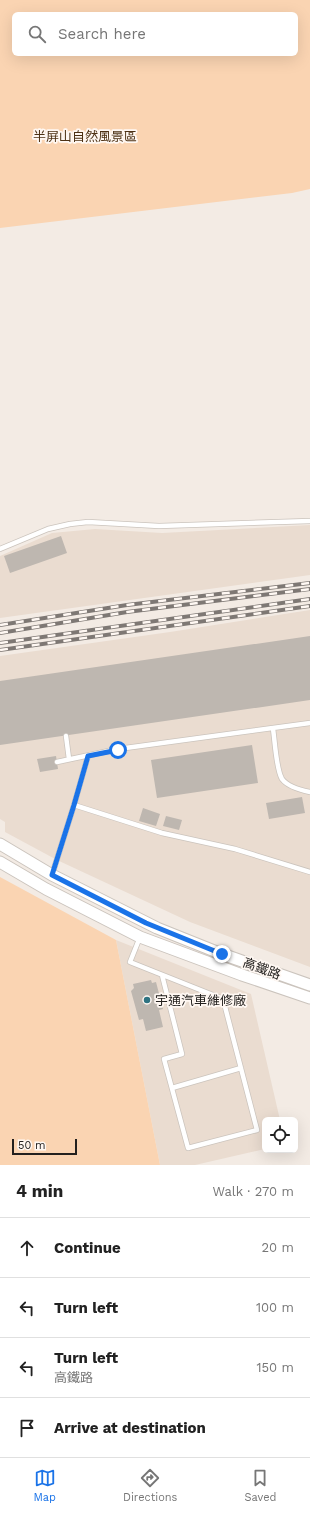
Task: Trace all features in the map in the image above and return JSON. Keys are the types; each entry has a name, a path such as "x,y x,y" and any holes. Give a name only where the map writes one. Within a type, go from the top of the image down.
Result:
{"street":[{"name":"高鐵路","path":"0,844 52,875 157,928 222,954 310,985"},
{"name":"高鐵路","path":"0,862 46,889 140,937 242,975 310,998"}],"lane":[{"path":"0,549 48,529 88,522 159,526 310,521"},
{"path":"57,762 170,742 310,723"},
{"path":"273,729 279,770 282,778 288,784 298,789 310,792"},
{"path":"66,736 70,759"},
{"path":"52,875 88,756"},
{"path":"74,805 162,833 235,849 310,872"},
{"path":"140,937 130,962 223,999 257,1130 188,1148 164,1059 182,1054 162,975"},
{"path":"172,1088 241,1068"}],"shaded area":[{"path":"310,525 310,575 0,618 0,556 52,533 95,529 162,533"},
{"path":"310,610 310,967 190,922 57,860 5,832 5,822 0,819 0,656 170,632"},
{"path":"116,940 251,994 279,1117 262,1117 262,1150 195,1165 160,1165"}],"green space":[{"name":"半屏山自然風景區","path":"0,0 310,0 310,189 292,193 0,228"},
{"path":"0,877 116,940 160,1165 0,1165"}],"building":[{"path":"61,536 67,553 10,573 4,556"},
{"path":"310,636 310,700 0,745 0,681"},
{"path":"252,745 258,783 157,798 151,760"},
{"path":"56,756 58,769 40,772 37,759"},
{"path":"302,797 305,813 269,819 266,803"},
{"path":"143,808 160,814 156,826 139,821"},
{"path":"166,816 182,820 179,830 163,826"},
{"name":"宇通汽車維修廠","path":"151,980 152,983 156,982 163,1009 159,1010 163,1027 146,1031 143,1019 139,1020 131,991 134,988 133,984"}],"railway":[{"path":"0,625 127,605 310,583"},
{"path":"0,633 127,612 310,589"},
{"path":"0,643 310,599"},
{"path":"0,650 310,606"}],"place":[{"name":"宇通汽車維修廠","path":"147,1000"}],"route":[{"path":"118,750 88,756 52,875 146,923 222,954"}]}
